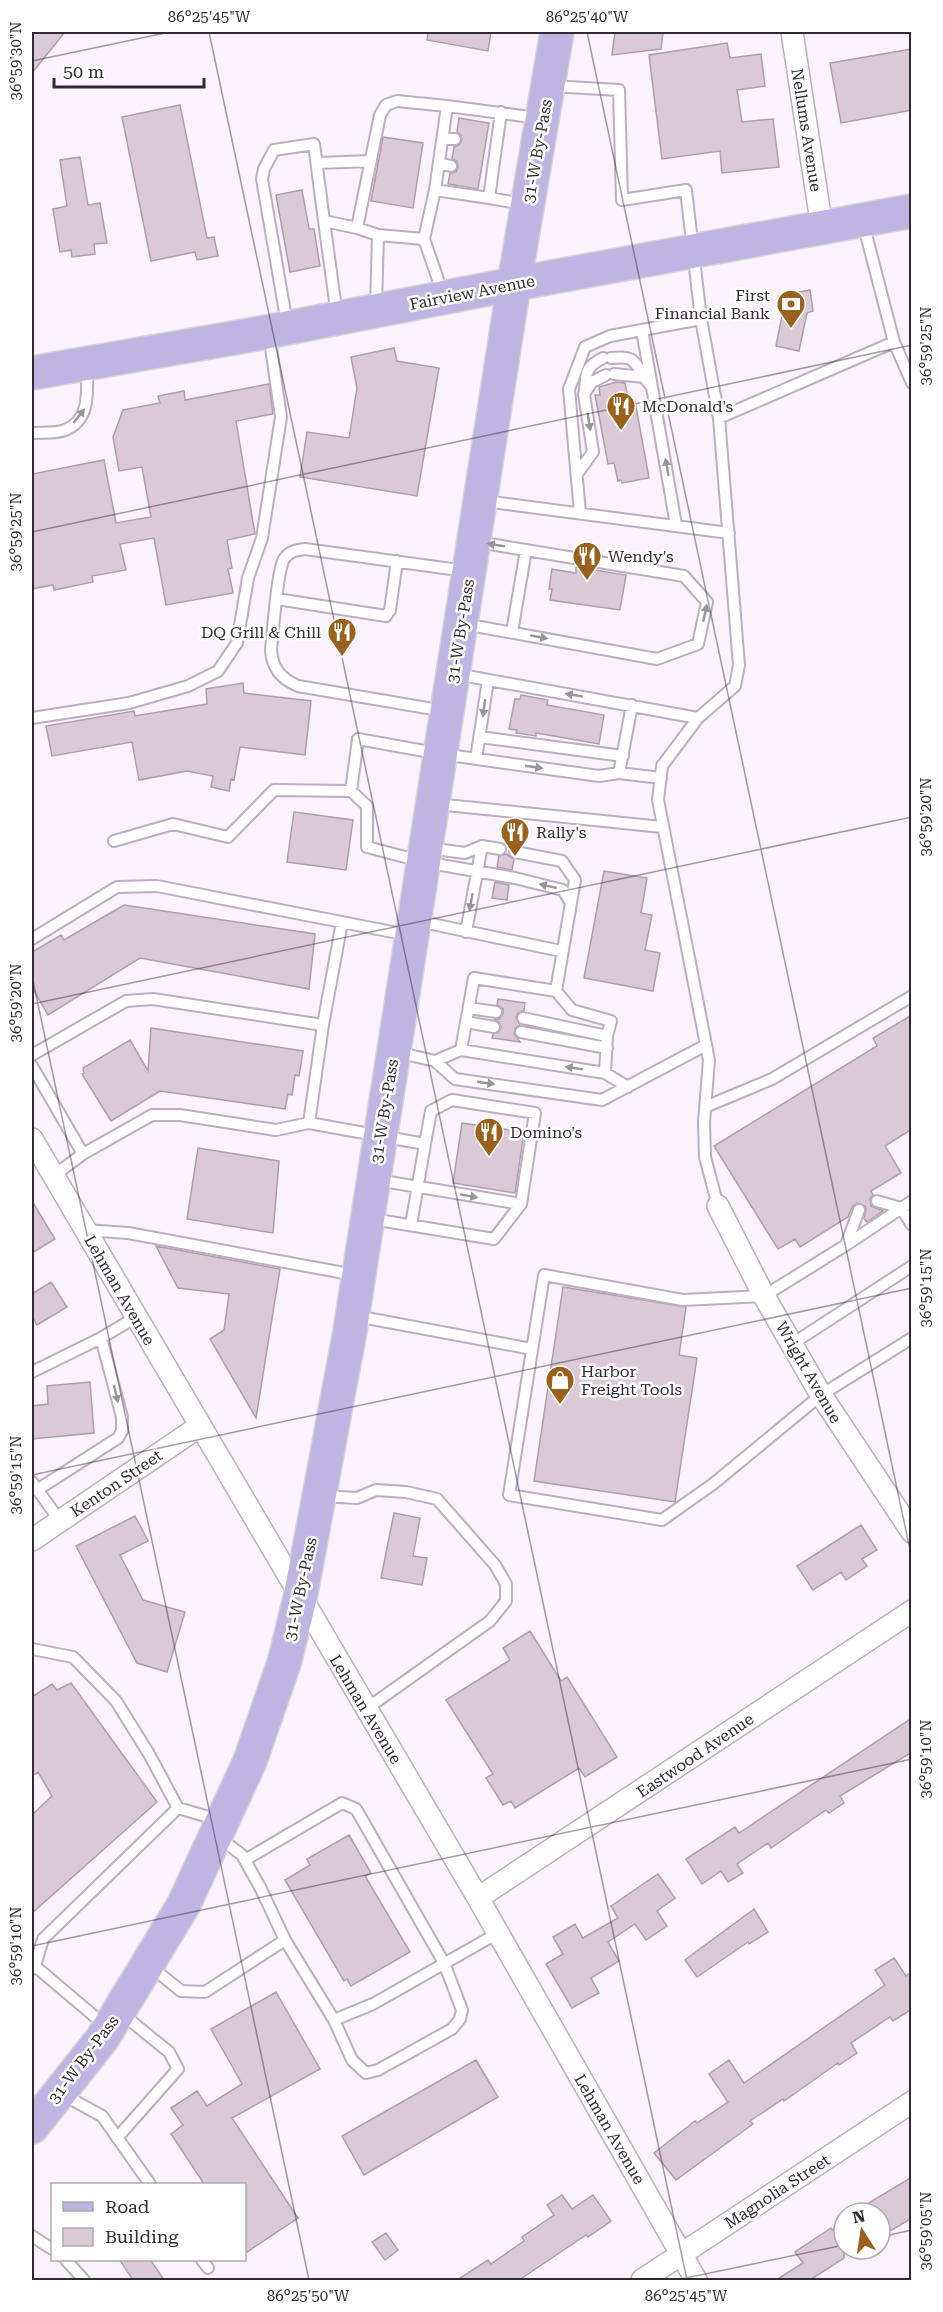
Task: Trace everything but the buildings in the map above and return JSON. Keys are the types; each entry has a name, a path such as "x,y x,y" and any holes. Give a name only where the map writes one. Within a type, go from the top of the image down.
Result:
{"main road":[{"name":"31-W By-Pass","path":"32,2127 114,2020 184,1904 250,1761 285,1660 300,1598 359,1275 514,284 544,119 557,32"},
{"name":"Fairview Avenue","path":"32,373 278,330 912,211"}],"street":[{"name":"Nellums Avenue","path":"792,32 822,228"},
{"name":"Lehman Avenue","path":"32,1139 478,1898 696,2280"},
{"name":"Wright Avenue","path":"718,1206 764,1296 821,1395 912,1532"},
{"name":"Kenton Street","path":"32,1540 200,1426"},
{"name":"Eastwood Avenue","path":"478,1898 912,1611"},
{"name":"Magnolia Street","path":"642,2280 912,2102"}],"lane":[{"path":"548,86 619,90 622,200 686,190 701,319 720,418 740,665 735,686 698,718 662,766 658,800 709,1060 705,1107 705,1157 718,1206"},
{"path":"357,228 380,116 386,105 397,101 544,119"},
{"path":"444,298 424,239 435,190 447,106"},
{"path":"489,198 487,171 491,143 501,112"},
{"path":"443,139 455,140"},
{"path":"32,718 129,703 188,686 218,671 237,643 248,578 262,538 281,417 278,330 262,179 264,169 274,150 314,144 338,318"},
{"path":"318,163 371,161"},
{"path":"439,163 451,166"},
{"path":"435,190 528,204"},
{"path":"862,220 894,342 912,383"},
{"path":"324,221 378,235 424,239"},
{"path":"375,311 378,235"},
{"path":"580,513 569,389 585,347 610,336 701,319"},
{"path":"642,330 676,525"},
{"path":"720,418 894,342"},
{"path":"577,474 593,452 584,394 586,374 591,364 607,358 627,356 634,361 653,388"},
{"path":"32,433 65,430 82,416 87,405 87,364"},
{"path":"584,394 592,382 610,375 644,377"},
{"path":"480,501 729,532"},
{"path":"447,711 298,686 279,675 272,657 277,599 284,559 291,552 305,549 397,561 471,557 526,550 684,576 707,602 698,644 657,659 461,623"},
{"path":"512,632 526,550"},
{"path":"277,599 386,616 390,610 397,561"},
{"path":"453,673 698,718"},
{"path":"476,759 488,680"},
{"path":"619,773 632,705"},
{"path":"480,737 622,756"},
{"path":"351,791 358,740 599,776 619,773 661,778"},
{"path":"114,841 173,824 228,837 274,790 351,791 367,806 368,847 425,855 477,872 563,890 570,903"},
{"path":"433,804 662,827"},
{"path":"425,855 465,853 482,846 500,849"},
{"path":"466,932 482,846"},
{"path":"515,852 562,861 575,880 561,951 556,992"},
{"path":"32,939 117,887 157,886 342,922 466,932 561,951"},
{"path":"309,1123 323,1025 342,922"},
{"path":"461,1050 474,978 556,992 572,1010 611,1021 607,1036 605,1073"},
{"path":"705,1107 772,1079 912,996"},
{"path":"32,1055 126,1001 153,999 323,1025"},
{"path":"469,1008 496,1012"},
{"path":"523,1018 607,1036"},
{"path":"466,1023 494,1028"},
{"path":"521,1032 607,1048"},
{"path":"394,1051 435,1061 455,1078 602,1100 706,1045"},
{"path":"435,1061 461,1050 605,1073 628,1087"},
{"path":"32,1066 83,1154"},
{"path":"452,1100 455,1078"},
{"path":"368,1218 494,1239 521,1204 535,1113 452,1100 431,1111 411,1225"},
{"path":"53,1176 83,1154 152,1115 180,1115 276,1130 309,1123 425,1144"},
{"path":"374,1179 521,1204"},
{"path":"877,1201 901,1208 912,1225"},
{"path":"912,1201 764,1296 683,1300 544,1275 509,1495 662,1520 713,1484 821,1395 912,1338"},
{"path":"846,1245 859,1210"},
{"path":"85,1230 128,1233 359,1275"},
{"path":"792,1344 912,1266"},
{"path":"352,1316 532,1349"},
{"path":"32,1372 101,1338 136,1317"},
{"path":"60,1521 34,1486 118,1438 122,1431 122,1417 101,1338"},
{"path":"319,1496 357,1498 376,1490 406,1492 437,1499 495,1565 506,1584 506,1601 490,1621 366,1709"},
{"path":"32,1649 73,1657 116,1701 149,1754 178,1808 219,1828 242,1855 285,1940 334,2020 352,2060 366,2073 378,2070 452,2029 460,2019 460,2003 444,1963 357,1809 342,1803 245,1860"},
{"path":"117,2138 178,2069 169,2052 114,2020 33,1966 43,1940 178,1808"},
{"path":"334,2020 373,2004 498,1933"},
{"path":"148,1964 180,1990 205,1992 285,1940"},
{"path":"59,2092 102,2116 149,2183"},
{"path":"32,2236 51,2248"},
{"path":"68,2261 84,2280"}],"place":[{"name":"First Financial Bank","path":"791,330"},
{"name":"McDonald's","path":"621,432"},
{"name":"Wendy's","path":"587,582"},
{"name":"DQ Grill & Chill","path":"342,658"},
{"name":"Rally's","path":"515,858"},
{"name":"Domino's","path":"489,1158"},
{"name":"Harbor Freight Tools","path":"560,1406"}]}
